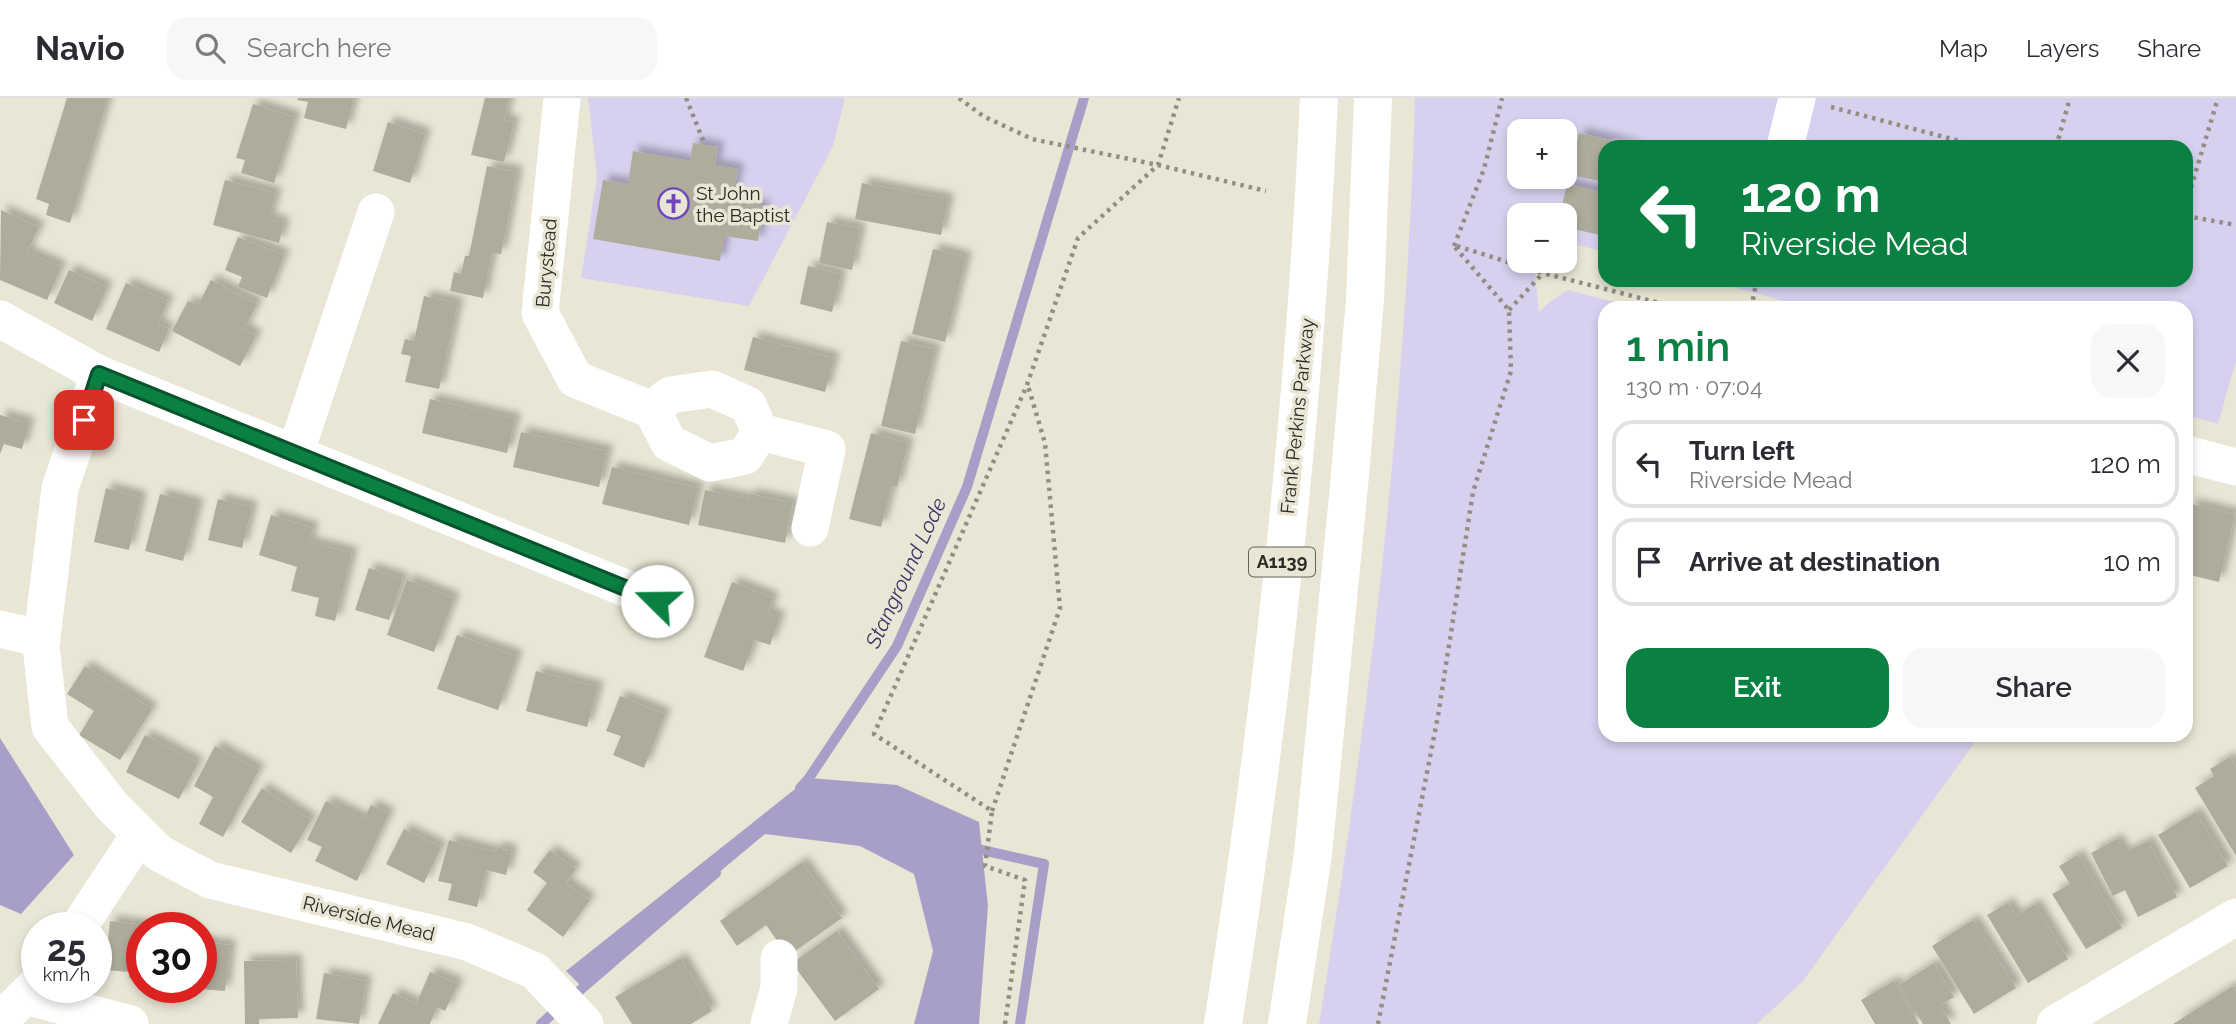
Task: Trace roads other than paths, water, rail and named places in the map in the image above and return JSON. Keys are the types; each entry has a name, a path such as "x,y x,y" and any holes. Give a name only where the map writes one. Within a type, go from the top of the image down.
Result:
{"highway":[{"name":"Frank Perkins Parkway","path":"1223,1024 1251,847 1292,480 1309,301 1319,98"},
{"name":"A1139","path":"1287,1024 1313,854 1349,486 1365,299 1373,98"}],"street":[{"name":"Burystead","path":"562,98 540,313 575,380 652,410"},
{"path":"1787,140 1797,98"},
{"path":"295,454 376,212"},
{"path":"0,319 99,374 657,601"},
{"name":"Riverside Mead","path":"99,374 60,488 42,639 50,727 112,806 159,853 210,880 467,942 535,971 583,1022"},
{"path":"712,389 748,405 760,432 745,456 710,463 669,443 652,410 670,395 712,389"},
{"path":"760,432 827,449 810,528"},
{"path":"2193,456 2236,467"},
{"path":"0,629 42,639"},
{"path":"89,912 141,834"},
{"path":"2054,1024 2236,917"},
{"path":"769,1024 779,988 779,958"},
{"path":"20,1000 130,1024"}],"waterway":[{"name":"Stanground Lode","path":"800,788 897,646 967,487 1084,98"},
{"path":"982,850 1044,864 1020,1024"},
{"name":"Stanground Lode","path":"571,998 716,873"},
{"name":"Stanground Lode","path":"541,1024 559,1008"}],"place":[{"name":"St John the Baptist","path":"673,204"}]}
